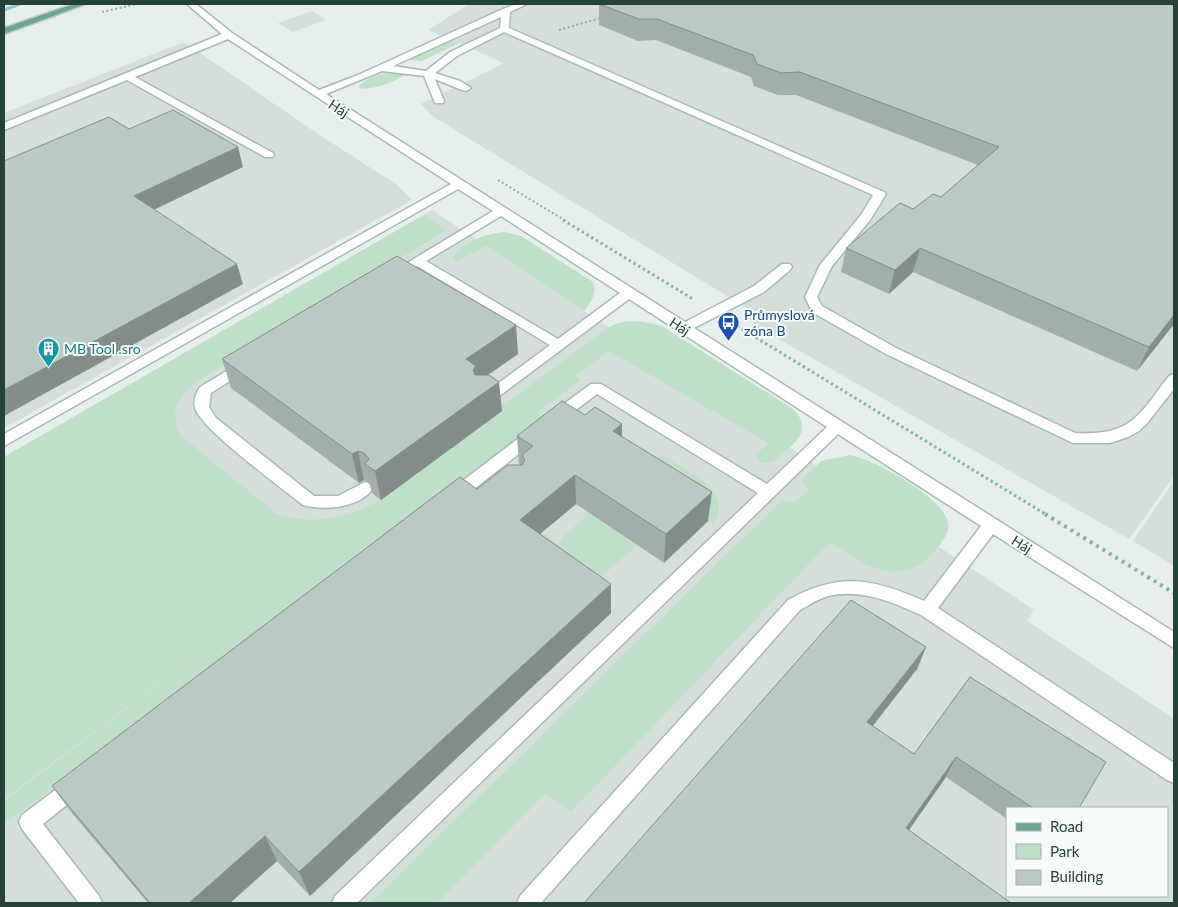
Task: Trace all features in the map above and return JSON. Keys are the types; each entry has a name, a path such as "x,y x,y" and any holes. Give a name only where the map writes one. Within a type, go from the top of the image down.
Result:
{"main road":[{"path":"4,31 82,4"}],"street":[{"name":"Háj","path":"191,4 229,35 318,94 1174,641"},
{"path":"318,94 381,69 523,4"},
{"path":"504,29 506,11"},
{"path":"428,74 438,65 468,47 504,29 880,194 866,217 826,265 812,296 817,309 891,351 1072,438 1093,440 1113,438 1134,428 1174,379"},
{"path":"4,127 229,35"},
{"path":"381,69 400,69 428,74 466,88"},
{"path":"428,74 439,101"},
{"path":"128,76 268,155"},
{"path":"4,441 459,184"},
{"path":"383,282 501,211"},
{"path":"417,261 559,345"},
{"path":"684,328 759,289 786,267"},
{"path":"485,400 629,293"},
{"path":"254,359 205,390 201,406 203,413 211,422 309,501 326,504 340,502 365,488"},
{"path":"441,506 496,474 550,422 596,387 768,492"},
{"path":"342,903 837,426"},
{"path":"927,610 991,525"},
{"path":"527,903 794,605 812,595 830,589 849,587 883,592 927,610 1174,774"},
{"path":"92,773 29,822 92,903"}],"path":[{"path":"526,38 607,15"}],"shaded area":[{"path":"469,4 1174,4 1174,476 1129,539 754,325 745,307 432,116 421,104 504,63 428,30"},
{"path":"312,11 326,20 293,32 278,23"},
{"path":"184,42 324,138 396,184 412,200 4,428 4,113"},
{"path":"432,210 1034,610 1027,621 1174,719 1174,903 4,903 4,457"},
{"path":"1174,481 1174,566 1133,541"}],"green space":[{"path":"451,40 459,43 422,61 409,60"},
{"path":"395,72 408,73 376,87 358,87 375,76"},
{"path":"424,215 447,230 209,374 187,391 178,402 175,415 180,435 277,514 304,519 330,518 356,511 381,500 498,409 609,327 628,321 662,326 793,409 801,422 801,433 794,443 775,460 767,463 760,462 756,455 768,443 609,351 576,376 581,380 537,413 546,420 387,540 381,535 335,570 341,575 4,824 4,801 273,597 4,799 4,457"},
{"path":"505,232 521,236 593,282 594,294 584,311 486,246 457,261 453,260 467,243 491,234"},
{"path":"661,455 693,474 713,491 718,501 719,512 713,524 638,476"},
{"path":"850,455 875,464 906,481 921,491 943,512 948,522 948,531 931,556 919,565 904,571 879,570 829,543 571,812 545,794 437,903 370,903 782,500 795,503 809,489 802,480 821,461"},
{"path":"589,513 637,545 583,593 522,549 542,532 559,545 563,537"}],"building":[{"path":"599,4 1174,4 1174,315 1149,347 920,248 895,270 846,248 900,203 913,209 933,194 941,197 999,147 800,72 781,73 757,64 753,55 657,19 639,19"},
{"path":"173,110 238,147 134,196 237,264 4,390 4,161 109,117 129,129"},
{"path":"397,256 516,325 466,359 476,366 473,370 475,375 489,375 499,382 375,471 365,464 369,459 364,453 358,451 352,454 222,359"},
{"path":"562,401 585,415 595,407 622,424 613,431 712,492 666,534 575,475 520,520 611,584 299,872 265,836 189,903 150,903 52,786 460,477 477,489 508,465 522,465 525,460 522,455 533,446 517,436"},
{"path":"851,600 926,647 867,722 914,754 970,677 1106,762 1080,807 1031,807 956,757 906,828 1011,903 584,903"}],"waterway":[{"path":"4,10 21,4"}],"place":[{"name":"Průmyslová zóna B","path":"728,341"},
{"name":"MB Tool .sro","path":"48,367"}]}
